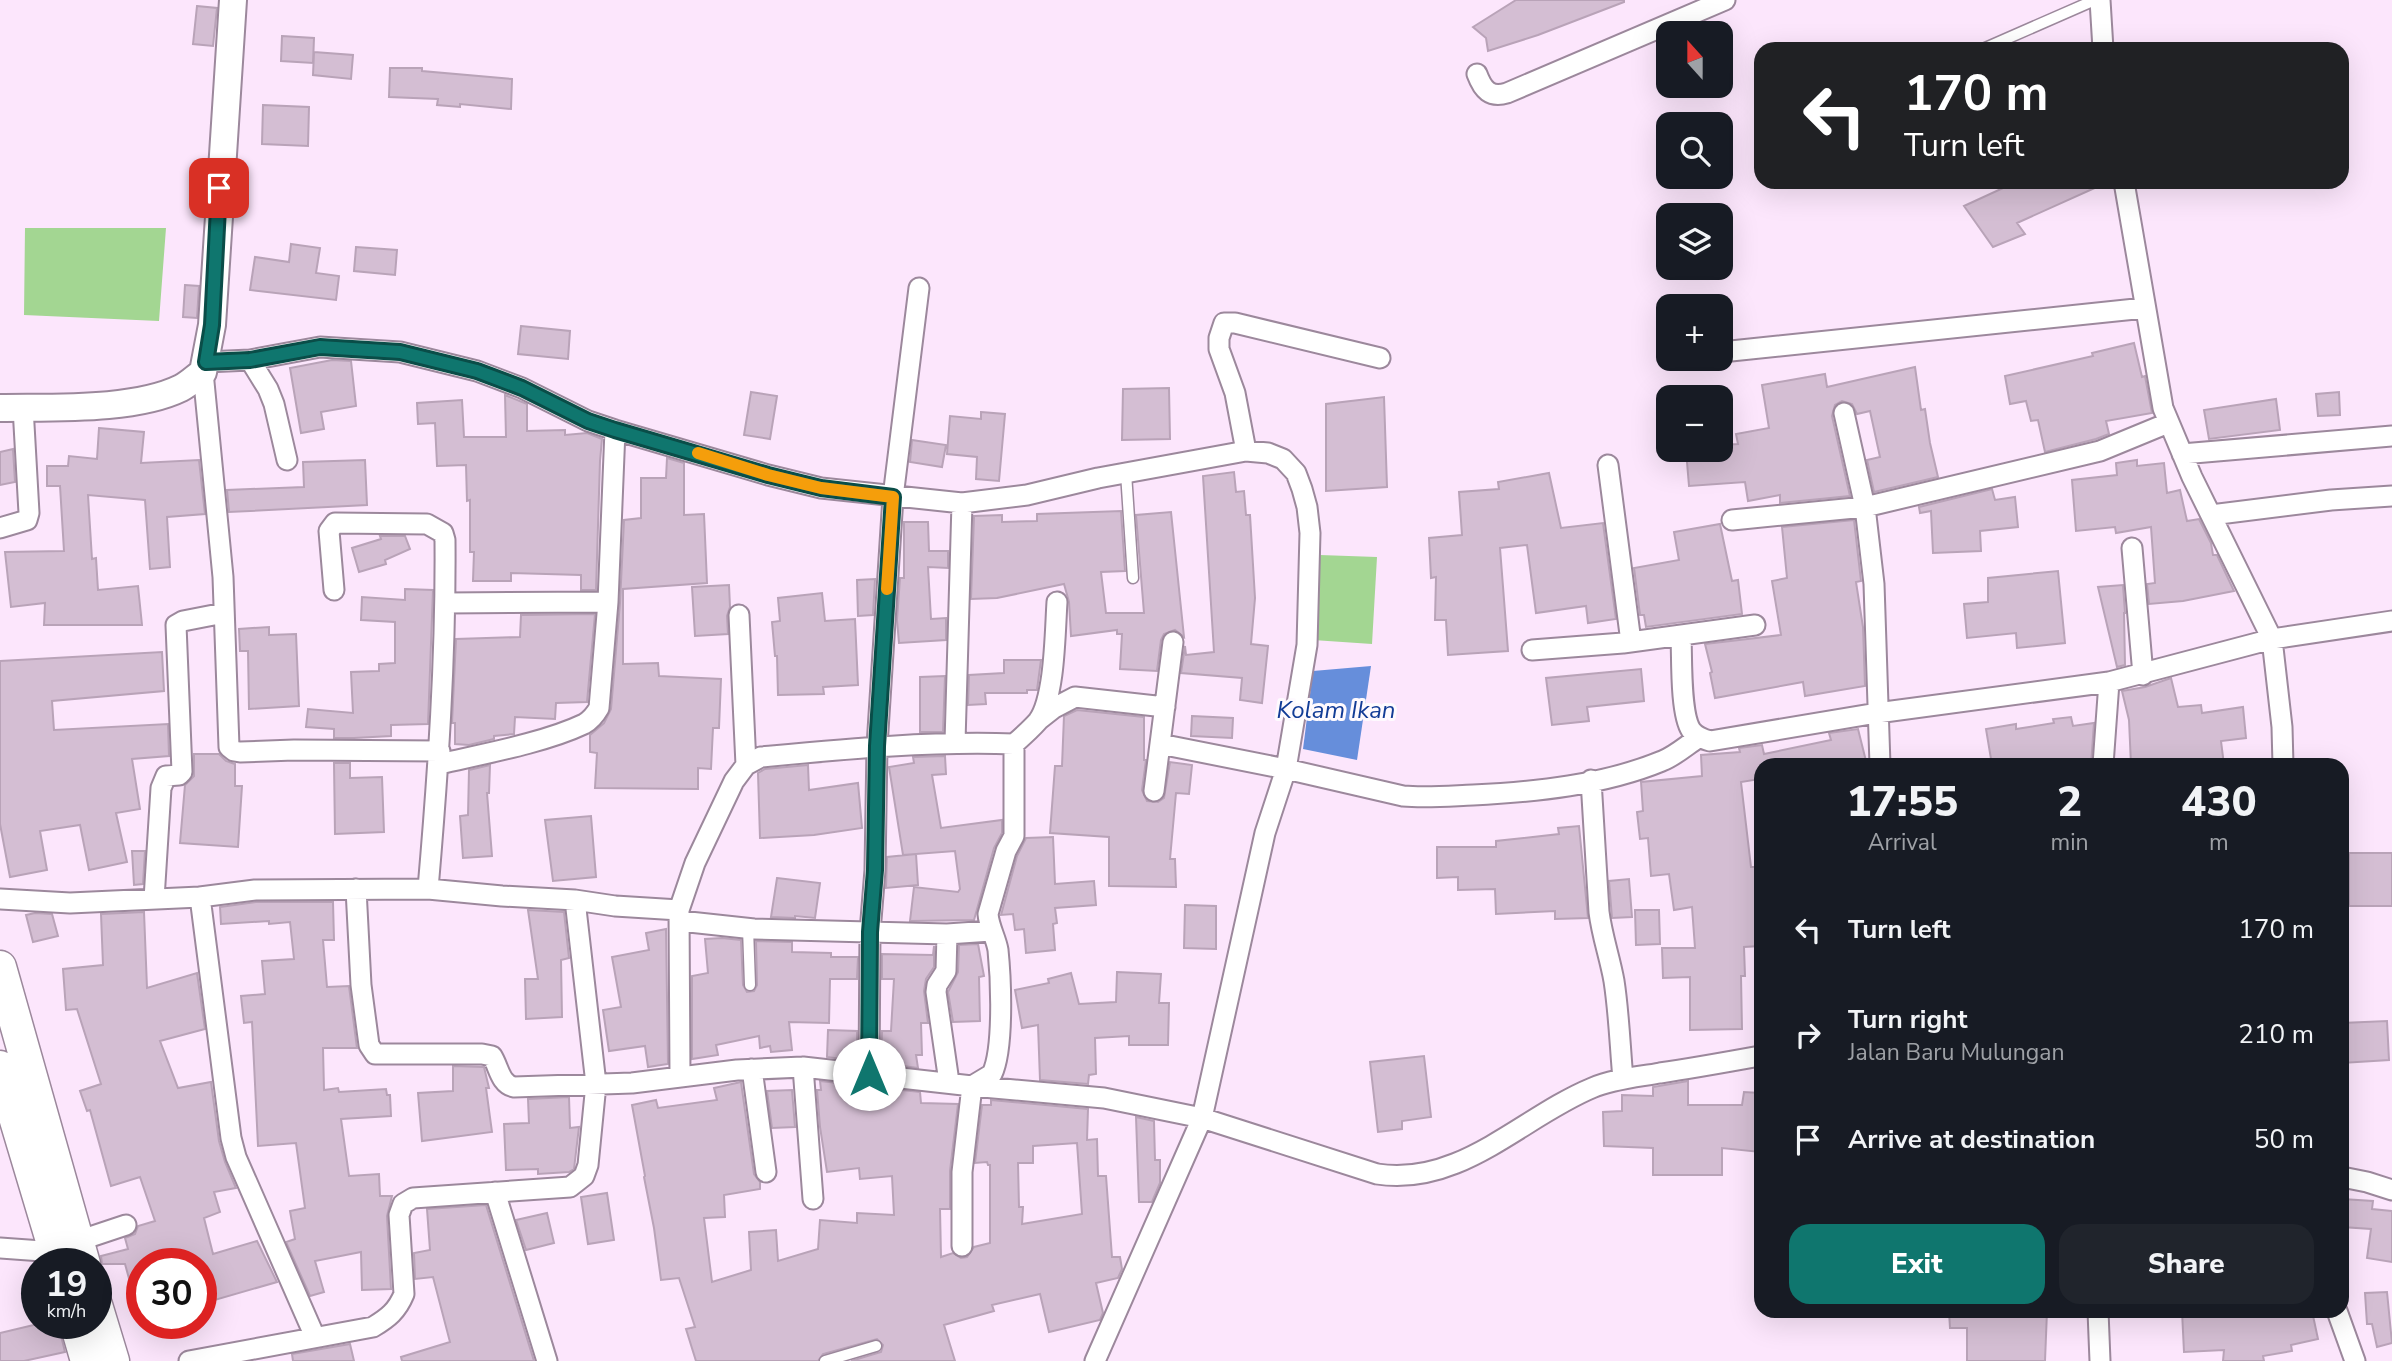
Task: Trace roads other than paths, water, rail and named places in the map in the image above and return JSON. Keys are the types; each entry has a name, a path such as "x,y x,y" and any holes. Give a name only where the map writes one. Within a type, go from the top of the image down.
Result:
{"highway":[{"path":"0,967 67,1248"},
{"path":"0,1067 66,1248"},
{"path":"80,1339 86,1361"},
{"path":"106,1339 113,1361"}],"main road":[{"path":"11,407 126,404 151,399 182,387 204,367 212,325 233,0"}],"street":[{"path":"1477,74 1486,92 1493,95 1507,93 1725,0"},
{"path":"2097,0 2102,42"},
{"path":"2125,189 2163,408 2182,454 2272,639 2283,758"},
{"path":"869,1074 870,932 875,870 877,746 893,497 919,288"},
{"path":"1733,351 2145,308"},
{"path":"1246,451 1235,393 1219,349 1224,323 1235,323 1380,358"},
{"path":"615,430 608,602 599,708 591,719 538,740 439,757 233,751 229,747 223,577 204,367 320,347 400,352 477,371 522,388 588,421 615,430 810,485 893,497 962,503 1027,495 1246,451 1268,453 1283,459 1296,473 1307,507 1310,533 1307,645 1286,769 1265,833 1202,1118 1095,1361"},
{"path":"250,360 274,404 287,460"},
{"path":"0,528 27,520 29,513 11,407"},
{"path":"1844,413 1865,507 1874,584 1880,758"},
{"path":"1732,520 1865,507 2100,451 2168,423"},
{"path":"2182,454 2392,436"},
{"path":"1608,465 1631,642"},
{"path":"2211,515 2331,500 2392,496"},
{"path":"955,742 962,503"},
{"path":"334,590 329,531 335,523 427,524 443,533 446,540 446,603 439,757 428,889"},
{"path":"2132,548 2143,675"},
{"path":"446,603 608,602"},
{"path":"1040,719 1053,669 1057,602"},
{"path":"154,899 161,788 166,776 179,775 182,772 176,625 183,621 224,613"},
{"path":"740,615 746,765"},
{"path":"1681,635 1686,709 1691,730 1699,738 1710,741 1877,713 2109,682 2272,639 2392,621"},
{"path":"1532,650 1631,642 1755,625"},
{"path":"1154,791 1172,642"},
{"path":"2104,758 2109,682"},
{"path":"680,1077 679,916 695,863 734,781 746,765 761,757 877,746 955,742 1014,744 1054,708 1074,697 1165,707"},
{"path":"1160,744 1403,796 1420,797 1507,793 1618,775 1664,760 1699,738"},
{"path":"972,1086 992,1074 999,1054 998,948 988,914 1006,851 1014,836 1014,744"},
{"path":"1591,780 1602,931 1614,984 1623,1079"},
{"path":"356,889 361,985 369,1045 374,1054 492,1056 509,1086 596,1084 752,1069 803,1067 1104,1098 1202,1118 1377,1174 1414,1175 1481,1152 1592,1087 1623,1079 1754,1057"},
{"path":"0,899 70,903 200,897 255,890 428,889 575,900 748,928 947,934 991,931"},
{"path":"200,897 231,1138 236,1157 315,1337"},
{"path":"189,1361 373,1328 392,1315 400,1306 404,1294 399,1215 403,1205 413,1198 570,1187 584,1176 588,1165 596,1084 575,900"},
{"path":"947,934 946,971 937,985 936,992 949,1082"},
{"path":"803,1067 813,1199"},
{"path":"752,1069 765,1172"},
{"path":"962,1246 962,1172 972,1086"},
{"path":"2349,1178 2392,1190"},
{"path":"495,1192 547,1361"},
{"path":"83,1248 127,1225"},
{"path":"0,1248 21,1250"},
{"path":"2098,1318 2100,1361"},
{"path":"2339,1318 2350,1360"}],"lane":[{"path":"1999,42 2097,0"},
{"path":"1126,473 1133,578"},
{"path":"748,928 750,985"},
{"path":"825,1361 876,1346"}],"water":[{"name":"Kolam Ikan","path":"1371,666 1357,760 1303,749 1313,671"}]}
